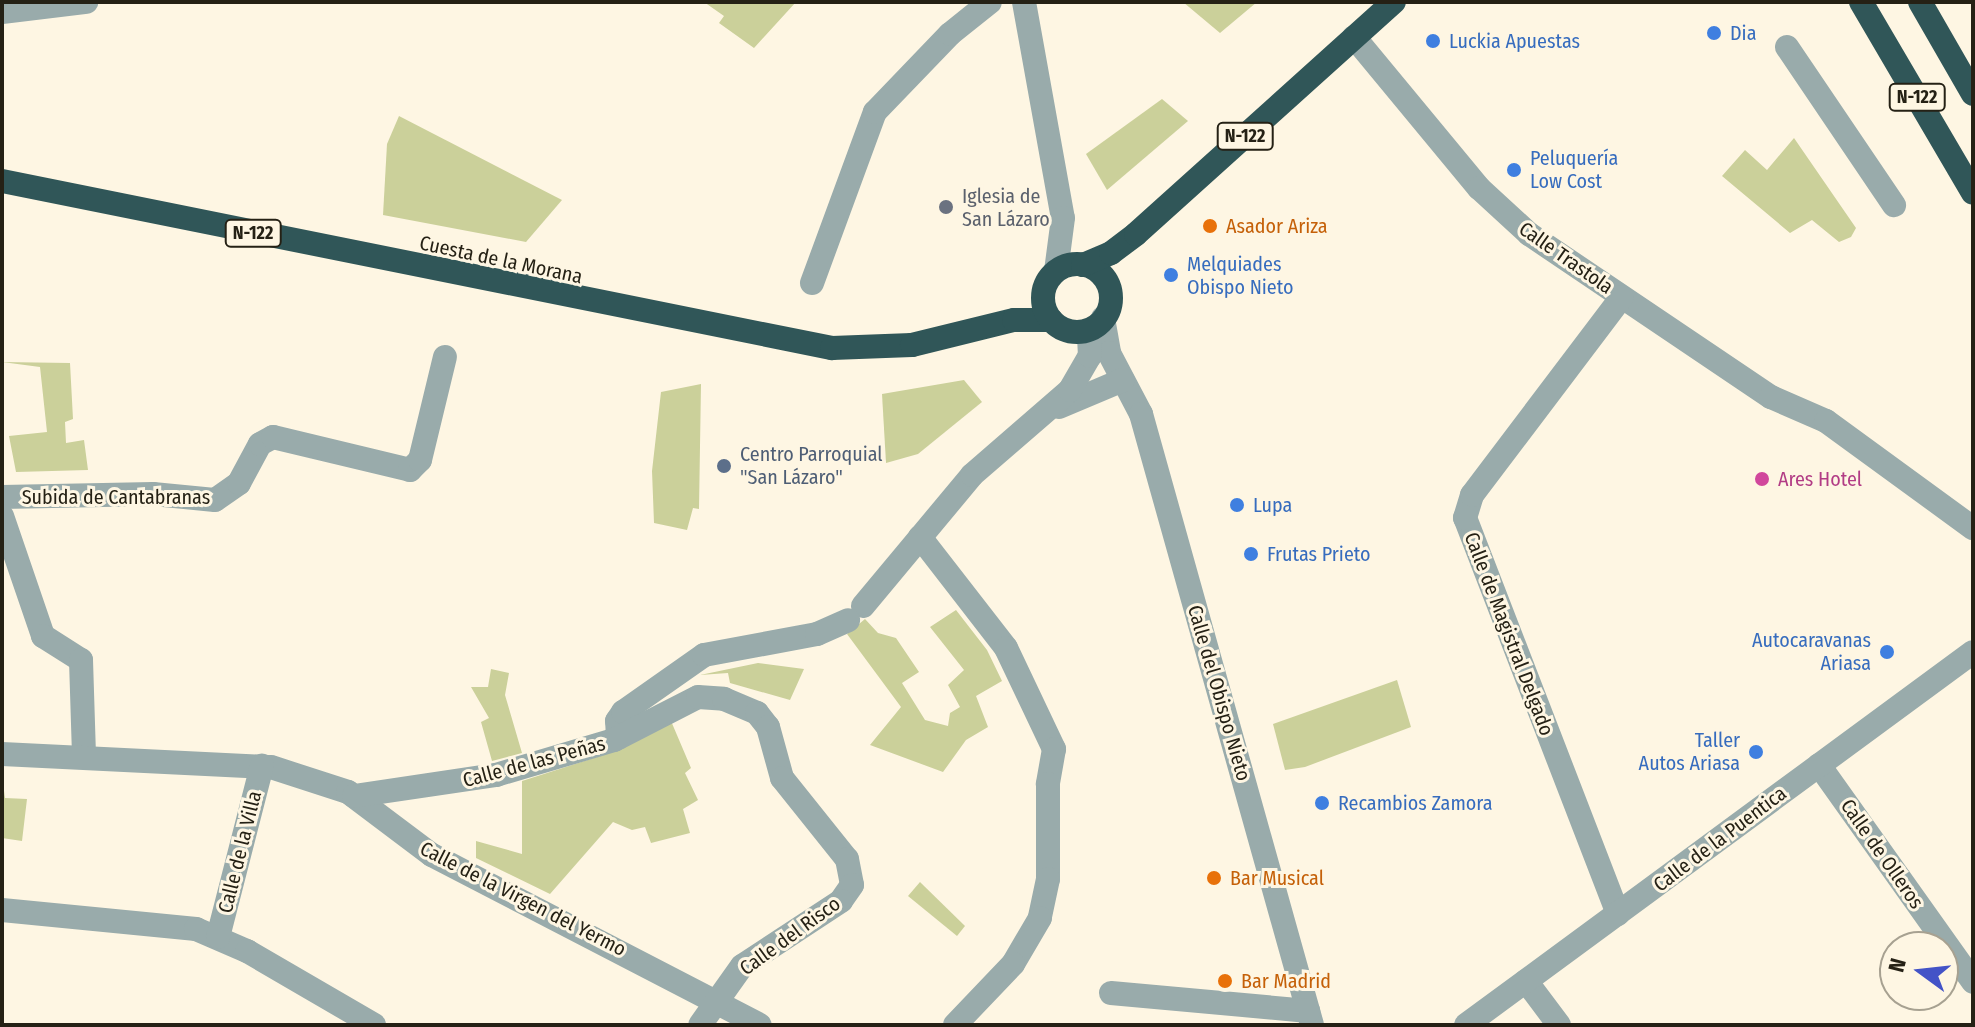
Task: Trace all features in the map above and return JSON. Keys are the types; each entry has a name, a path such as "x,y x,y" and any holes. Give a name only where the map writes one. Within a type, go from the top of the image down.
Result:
{"highway":[{"name":"N-122","path":"1050,280 1111,253 1136,234 1394,2"},
{"name":"N-122","path":"1861,2 1973,193"},
{"name":"N-122","path":"1920,2 1973,94"},
{"name":"Cuesta de la Morana","path":"2,181 794,343 886,348 992,326 1051,320"},
{"name":"N-122","path":"1051,320 1091,329 1110,302 1108,286 1122,250 1136,234"},
{"path":"1083,265 1098,272 1108,286"},
{"name":"Cuesta de la Morana","path":"992,326 1050,280"},
{"path":"1050,280 1051,320"}],"street":[{"path":"2,12 86,2"},
{"path":"812,283 875,112 950,34 990,2"},
{"path":"1024,2 1061,209 1062,245 1050,280"},
{"name":"Calle Trastola","path":"1354,37 1491,202 1622,297 1771,397 1826,421 1973,528"},
{"path":"1787,47 1894,205"},
{"path":"1061,209 1083,265"},
{"name":"Calle de Magistral Delgado","path":"1618,914 1465,518 1472,495 1622,297"},
{"path":"1044,416 1082,373 1091,329"},
{"name":"Calle del Obispo Nieto","path":"1091,329 1141,414 1310,1018"},
{"name":"Subida de Cantabranas","path":"2,497 153,494 215,500 239,483 257,449 273,437 410,470 420,460 445,357"},
{"path":"1044,416 1119,372"},
{"name":"Calle de las Peñas","path":"618,738 617,721 623,712 704,655 817,634 856,613 972,475 1044,416"},
{"path":"2,516 11,577 32,594 45,640 81,660 84,756"},
{"path":"920,537 1010,654 1054,749 1048,784 1049,867 1040,918 1013,964 955,1025"},
{"name":"Calle de la Puentica","path":"1466,1025 1973,652"},
{"name":"Calle de las Peñas","path":"354,796 475,780 618,738 698,697 727,700 766,722"},
{"name":"Calle del Risco","path":"700,1025 745,964 841,901 852,885 847,859 782,778 766,722"},
{"name":"Calle de la Virgen del Yermo","path":"2,754 262,766 354,796 432,855 718,1000 760,1025"},
{"name":"Calle de Olleros","path":"1819,765 1973,982"},
{"name":"Calle de la Villa","path":"218,937 262,766"},
{"path":"2,910 181,926 218,937 374,1025"},
{"path":"1526,981 1559,1025"},
{"path":"1111,993 1310,1018"}],"green space":[{"path":"704,2 796,2 754,48 719,23 724,16"},
{"path":"1183,2 1257,2 1220,33"},
{"path":"1162,99 1188,121 1107,190 1086,154"},
{"path":"399,116 562,200 526,242 383,215 387,144"},
{"path":"1794,138 1856,228 1851,237 1839,242 1812,220 1790,233 1722,176 1745,150 1767,170"},
{"path":"2,362 70,363 73,419 65,422 66,443 84,440 88,470 16,472 9,436 47,432 40,367"},
{"path":"964,380 982,402 918,454 886,463 882,394"},
{"path":"701,384 699,509 693,508 687,530 654,523 652,471 661,392"},
{"path":"956,610 987,650 1002,681 976,696 988,727 966,740 943,772 870,745 901,707 847,634 865,619 878,633 896,638 919,672 902,683 925,720 948,726 950,713 960,707 948,685 964,670 930,627"},
{"path":"758,663 804,669 790,700 730,683 728,673 700,675"},
{"path":"491,669 509,673 505,695 522,753 492,761 481,722 489,718 471,687 488,687"},
{"path":"1397,680 1411,727 1305,767 1285,770 1273,724"},
{"path":"671,721 691,768 685,773 698,800 683,809 690,833 651,843 645,827 632,830 613,822 550,894 476,858 476,841 522,854 522,781 622,749"},
{"path":"2,776 5,798 27,799 22,841 2,838"},
{"path":"920,882 965,926 957,936 908,896"}],"place":[{"name":"Dia","path":"1714,33"},
{"name":"Luckia Apuestas","path":"1433,41"},
{"name":"Peluquería Low Cost","path":"1514,170"},
{"name":"Iglesia de San Lázaro","path":"946,207"},
{"name":"Asador Ariza","path":"1210,226"},
{"name":"Melquiades Obispo Nieto","path":"1171,275"},
{"name":"Centro Parroquial \"San Lázaro\"","path":"724,466"},
{"name":"Ares Hotel","path":"1762,479"},
{"name":"Lupa","path":"1237,505"},
{"name":"Frutas Prieto","path":"1251,554"},
{"name":"Autocaravanas Ariasa","path":"1887,652"},
{"name":"Taller Autos Ariasa","path":"1756,752"},
{"name":"Recambios Zamora","path":"1322,803"},
{"name":"Bar Musical","path":"1214,878"},
{"name":"Bar Madrid","path":"1225,981"}]}
